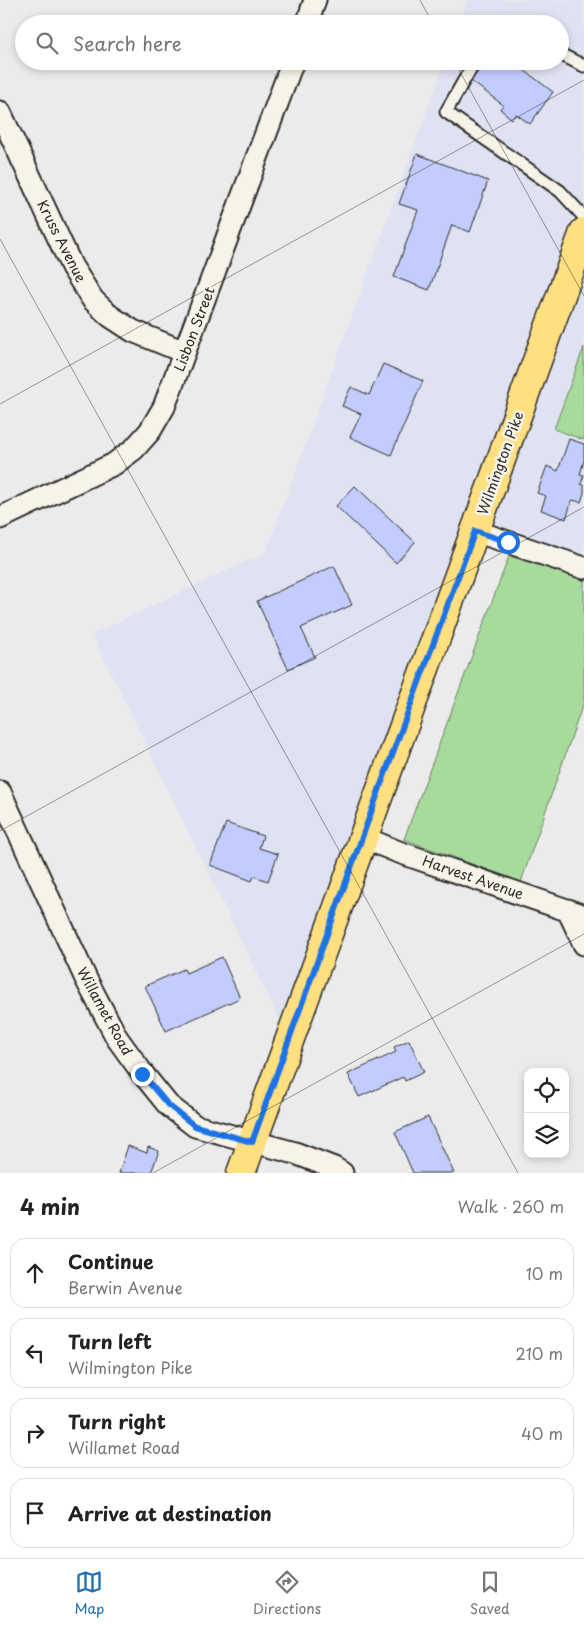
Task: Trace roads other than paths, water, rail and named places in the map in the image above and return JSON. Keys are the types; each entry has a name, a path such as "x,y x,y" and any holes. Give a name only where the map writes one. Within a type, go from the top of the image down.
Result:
{"main road":[{"name":"Wilmington Pike","path":"240,1173 584,232"}],"street":[{"path":"310,15 316,0"},
{"name":"Lisbon Street","path":"0,518 114,464 134,449 150,430 164,407 290,70"},
{"name":"Kruss Avenue","path":"0,112 72,267 93,300 110,316 133,331 184,352"},
{"path":"475,531 584,568"},
{"name":"Willamet Road","path":"0,792 86,979 117,1038 142,1074 168,1105 195,1126 295,1153 342,1173"},
{"name":"Harvest Avenue","path":"362,837 396,851 576,913"},
{"path":"576,913 584,944"}],"lane":[{"path":"569,58 584,66"},
{"path":"470,70 446,112 560,192 584,217"}]}
